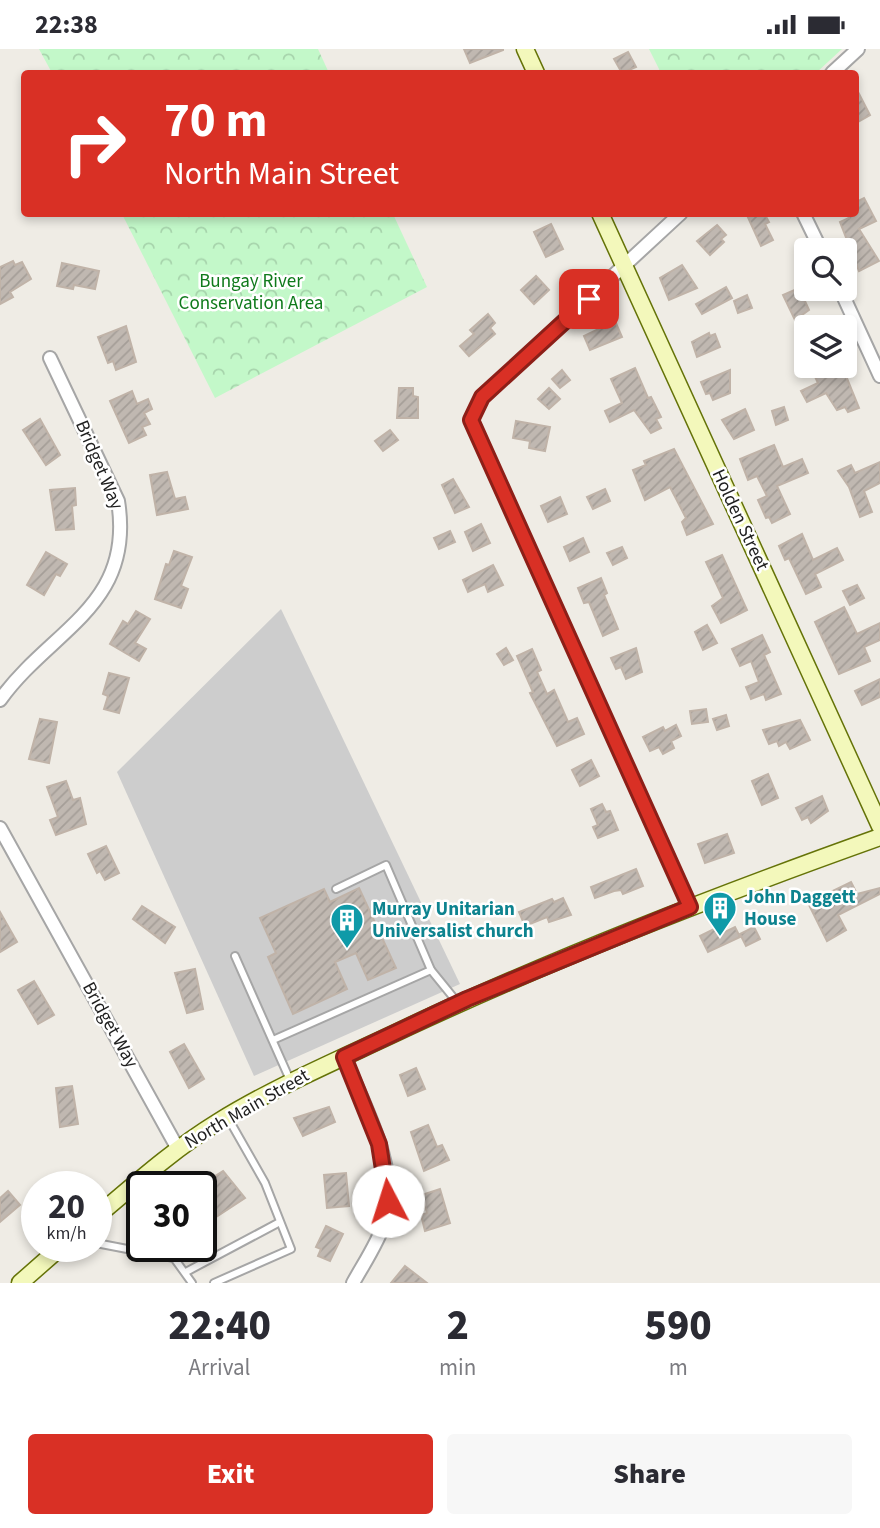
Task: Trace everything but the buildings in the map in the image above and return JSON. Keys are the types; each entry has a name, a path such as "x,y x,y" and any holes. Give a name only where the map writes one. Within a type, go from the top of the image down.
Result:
{"main road":[{"path":"525,49 535,70"},
{"name":"Holden Street","path":"602,217 880,826"},
{"name":"North Main Street","path":"112,1204 178,1149 227,1117 291,1081 458,1004 690,907 880,837"},
{"path":"20,1283 44,1262"}],"street":[{"path":"835,70 859,49"},
{"path":"677,217 482,397 471,420 690,907"},
{"path":"805,217 815,238"},
{"path":"846,301 880,376"},
{"name":"Bridget Way","path":"0,700 5,684 81,621 97,601 112,577 121,548 118,501 50,358"},
{"name":"Bridget Way","path":"0,828 4,849 178,1149"},
{"path":"344,1057 379,1144 387,1182 385,1219 353,1283"}],"lane":[{"path":"335,889 386,865 431,970 458,1004"},
{"path":"235,956 291,1081"},
{"path":"273,1040 431,970"},
{"path":"214,1283 291,1249 278,1223 265,1183 227,1117"},
{"path":"186,1272 278,1223"},
{"path":"112,1246 174,1258 191,1283"}],"shaded area":[{"path":"281,609 460,984 254,1076 117,772"}],"green space":[{"path":"39,49 318,49 328,70 50,70"},
{"path":"649,49 842,49 819,70 660,70"},
{"name":"Bungay River Conservation Area","path":"124,217 394,217 427,287 215,398"}],"place":[{"name":"John Daggett House","path":"720,938"},
{"name":"Murray Unitarian Universalist church","path":"347,950"}],"route":[{"path":"388,1201 379,1144 344,1057 467,999 690,907 471,420 482,397 589,299"}]}
